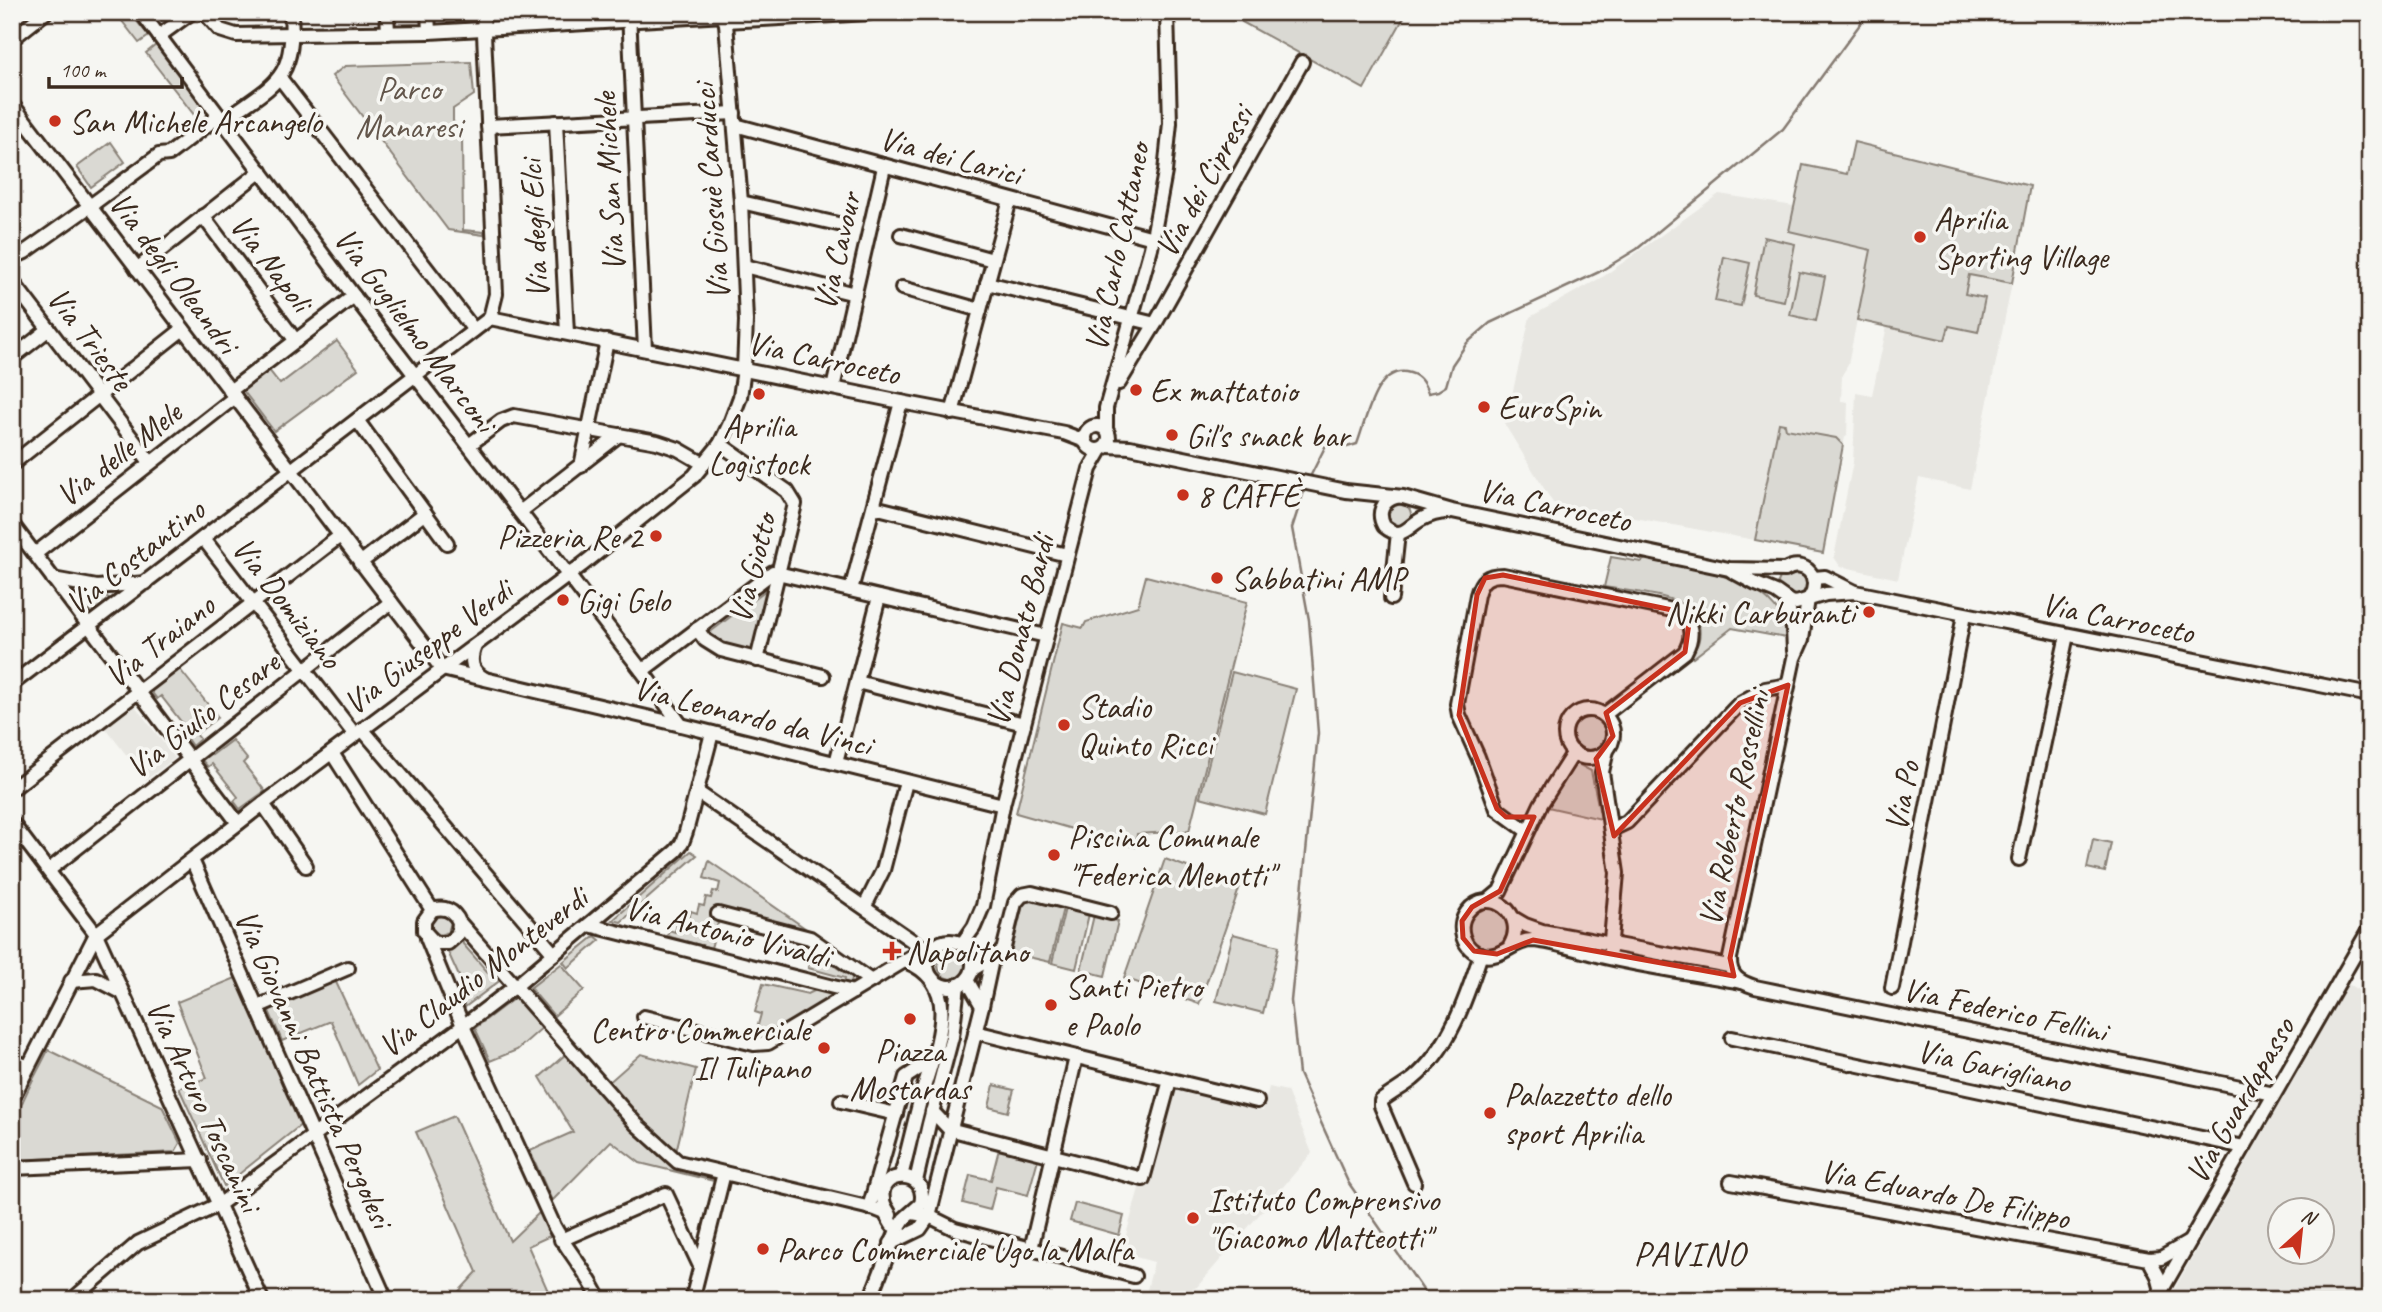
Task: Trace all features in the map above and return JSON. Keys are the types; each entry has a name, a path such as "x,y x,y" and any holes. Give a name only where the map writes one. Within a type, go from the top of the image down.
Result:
{"street":[{"path":"12,39 29,17 46,12"},
{"name":"Via Guglielmo Marconi","path":"141,12 681,724"},
{"path":"159,37 192,12"},
{"path":"205,12 215,27 228,34 429,32 484,29 552,19 629,16 869,13"},
{"path":"12,243 17,256 159,155 169,154 280,78 290,58 291,12"},
{"path":"387,12 388,33"},
{"path":"428,12 429,32"},
{"path":"483,12 496,290 495,306 490,317"},
{"name":"Via Carlo Cattaneo","path":"1097,438 1133,318 1166,172 1169,133 1167,12"},
{"name":"Via San Michele","path":"629,16 645,349"},
{"name":"Via Giosuè Carducci","path":"725,16 741,202 746,321 744,369"},
{"name":"Via dei Cipressi","path":"1108,403 1302,62"},
{"path":"280,78 474,330"},
{"name":"Via degli Oleandri","path":"13,106 442,669"},
{"name":"Via dei Larici","path":"488,126 633,118 734,119 884,167 1153,238"},
{"name":"Via degli Elci","path":"556,122 567,333"},
{"name":"Via Cavour","path":"833,388 884,167"},
{"path":"137,269 261,171"},
{"path":"952,412 1010,200"},
{"path":"741,202 838,224"},
{"name":"Via Napoli","path":"203,216 296,341"},
{"path":"901,236 993,260"},
{"path":"744,266 855,295"},
{"name":"Via Trieste","path":"12,281 150,462"},
{"path":"987,283 1155,324"},
{"path":"902,288 980,310"},
{"name":"Via delle Mele","path":"35,554 354,296"},
{"name":"Via Costantino","path":"12,684 90,627 490,317"},
{"name":"Via Carroceto","path":"490,317 901,402 1097,438 1346,491 1403,498 1452,511 1729,569 1785,570 1801,566 1809,570 1814,578 1825,578 1855,592 2369,695"},
{"path":"12,358 49,329"},
{"path":"12,464 183,330"},
{"path":"581,466 607,341"},
{"name":"Via Giuseppe Verdi","path":"96,934 358,732 569,576 686,483 720,444 736,409 744,369"},
{"path":"851,590 901,402"},
{"path":"469,445 512,416 588,428 672,447 704,464"},
{"path":"357,420 447,543"},
{"path":"520,512 619,435"},
{"name":"Via Donato Bardi","path":"961,945 981,913 1003,805 1097,438"},
{"name":"Via Giotto","path":"720,444 787,491 794,501 795,510 757,660"},
{"name":"Via Carroceto","path":"1346,491 1367,501 1380,513 1384,526 1398,533 1407,531 1432,514 1452,511"},
{"path":"1380,513 1387,501 1403,498 1416,509 1415,524"},
{"path":"874,507 1067,555"},
{"path":"360,563 425,513"},
{"path":"12,524 238,823"},
{"path":"1391,598 1398,533"},
{"name":"Via Traiano","path":"12,789 340,536"},
{"name":"Via Domiziano","path":"203,538 358,732 554,954"},
{"name":"Via Carroceto","path":"1729,569 1796,603 1809,598 1855,592"},
{"path":"1785,570 1778,582 1785,599"},
{"path":"642,671 772,572 1045,636"},
{"path":"1527,831 1497,809 1457,704 1477,594 1480,583 1485,578 1503,576 1677,611 1684,615 1692,632 1685,652 1604,715"},
{"path":"1809,598 1815,587 1814,578"},
{"path":"53,579 97,587 146,583"},
{"path":"836,763 878,597"},
{"name":"Via Roberto Rossellini","path":"1734,974 1788,685 1794,658 1802,640 1809,598"},
{"name":"Via Roberto Rossellini","path":"1785,599 1794,628 1794,658"},
{"name":"Via Giulio Cesare","path":"49,870 391,602"},
{"name":"Via Po","path":"1892,988 1964,615"},
{"path":"697,629 705,639 721,650 823,676"},
{"path":"2019,859 2067,635"},
{"path":"475,646 471,666 488,681"},
{"name":"Via Leonardo da Vinci","path":"442,669 681,724 1003,805"},
{"path":"856,682 1024,723"},
{"path":"1612,829 1627,822 1740,703 1765,689 1788,685"},
{"path":"1599,955 1606,955 1611,944 1617,873 1602,772 1613,736 1609,721 1604,715 1588,710 1574,716 1566,730 1569,745 1574,752 1591,758 1602,772"},
{"name":"Via Claudio Monteverdi","path":"221,1208 314,1135 517,985 679,847 685,838 712,733"},
{"path":"1591,758 1607,750"},
{"path":"1574,752 1541,804 1500,891 1488,901 1472,907 1462,921 1461,929 1467,945 1481,954 1497,954 1510,946 1533,940 1599,955 1734,974"},
{"path":"331,753 432,910"},
{"path":"865,906 883,870 906,782"},
{"path":"697,792 928,950"},
{"path":"263,804 306,866"},
{"path":"1506,817 1530,814 1541,804"},
{"name":"Via Arturo Toscanini","path":"12,823 96,934 262,1300"},
{"name":"Via Giovanni Battista Pergolesi","path":"192,860 386,1300"},
{"path":"905,961 931,975 942,985 966,978 1003,951 1015,903 1022,895 1031,893 1111,913"},
{"path":"1488,901 1503,906 1513,918 1525,925 1542,931 1611,944 1734,974"},
{"path":"600,1300 587,1274 561,1240 463,1026 426,935 424,921 432,910 438,908 453,912 636,1124 678,1162 879,1207 897,1215 929,1216 953,1228 1134,1276"},
{"path":"718,914 810,938 871,981"},
{"path":"1510,946 1515,932 1513,918"},
{"path":"426,935 435,943 448,943 458,934 459,922"},
{"name":"Via Antonio Vivaldi","path":"589,925 853,992"},
{"name":"Via Guardapasso","path":"2159,1295 2370,928"},
{"path":"12,1099 96,934"},
{"path":"644,1017 760,1044 774,1040 905,961 937,945 961,945 993,956"},
{"path":"901,1176 932,1059 973,963 961,945"},
{"path":"916,1181 948,1024 931,975 928,950"},
{"path":"1414,1183 1381,1107 1381,1101 1413,1079 1435,1056 1451,1030 1470,989 1481,954"},
{"path":"892,1235 917,1231 929,1216 993,956"},
{"path":"257,1007 348,968"},
{"name":"Via Federico Fellini","path":"1734,974 2274,1094"},
{"path":"966,978 982,1006"},
{"path":"71,981 96,979 123,993"},
{"path":"975,1032 1257,1101"},
{"name":"Via Garigliano","path":"1732,1038 2244,1147"},
{"path":"1031,1249 1076,1057"},
{"path":"879,1207 896,1114 906,1077 932,1059"},
{"path":"12,1060 28,1068"},
{"path":"908,1076 921,1098"},
{"path":"932,1111 949,1129 1143,1179 1170,1080"},
{"path":"841,1101 896,1114"},
{"path":"12,1168 200,1160"},
{"path":"692,1300 724,1173"},
{"path":"870,1300 892,1235 918,1209 922,1198 920,1186 916,1181 901,1176 889,1181 885,1185 879,1207"},
{"name":"Via Eduardo De Filippo","path":"1731,1182 2152,1261 2174,1270"},
{"path":"561,1240 666,1194 700,1266"},
{"path":"879,1207 888,1216 892,1235"},
{"path":"72,1300 142,1240 221,1208"},
{"path":"83,1300 148,1245 221,1208"},
{"path":"2159,1295 2152,1261 2189,1242"}],"highlighted area":[{"path":"1503,575 1677,611 1689,623 1685,652 1606,713 1613,736 1596,759 1614,836 1740,703 1788,685 1730,958 1734,976 1533,940 1497,954 1474,951 1463,938 1462,921 1472,907 1500,891 1534,817 1506,817 1497,809 1459,715 1477,595 1485,578"}],"shaded area":[{"path":"1719,194 1794,206 1790,231 1871,249 1848,365 1842,375 1841,401 1848,402 1847,436 1843,445 1836,438 1786,429 1779,423 1755,540 1553,503 1505,425 1530,317 1604,276"},
{"path":"1969,275 2012,283 1970,489 1919,478 1898,579 1840,566 1834,557 1853,462 1856,392 1872,395 1887,326 1946,339 1948,326 1965,294"},
{"path":"132,702 175,758 146,780 103,725"},
{"path":"2348,984 2370,997 2370,1300 2168,1300"},
{"name":"Istituto Comprensivo \"Giacomo Matteotti\"","path":"1269,1087 1287,1091 1312,1153 1197,1287 1178,1295 1147,1290 1154,1262 1121,1253 1141,1181 1150,1183 1175,1089 1263,1111"}],"green space":[{"path":"1247,12 1407,12 1364,89 1242,22"},
{"path":"131,14 149,36 139,43 122,21"},
{"path":"156,45 205,108 195,116 146,53"},
{"name":"Parco Manaresi","path":"471,62 474,95 453,109 453,121 462,133 463,230 484,232 484,235 448,230 332,76 345,66"},
{"path":"111,142 125,162 91,187 77,167"},
{"name":"Aprilia Sporting Village","path":"1854,142 2030,186 2012,283 1969,275 1965,294 1985,298 1978,332 1949,326 1945,340 1857,320 1871,250 1789,231 1803,165 1847,174"},
{"path":"1764,237 1795,244 1784,301 1753,295"},
{"path":"1724,257 1750,263 1741,306 1715,301"},
{"path":"1799,272 1825,277 1816,321 1790,315"},
{"path":"337,341 358,369 274,431 242,389 268,369 280,384"},
{"path":"1779,423 1785,424 1786,429 1836,438 1843,445 1823,553 1755,540"},
{"path":"1399,503 1408,506 1411,515 1408,524 1399,527 1390,524 1387,515 1390,506"},
{"path":"1611,557 1641,562 1647,558 1688,566 1753,589 1770,602 1782,618 1786,638 1732,628 1693,658 1691,655 1698,644 1700,633 1695,614 1674,600 1604,587"},
{"path":"1782,573 1811,573 1805,601 1781,594 1778,582"},
{"name":"Stadio Quinto Ricci","path":"1146,576 1247,602 1189,831 1137,834 1135,847 1016,813 1063,623 1083,628 1086,622 1138,606"},
{"path":"768,591 752,651 719,643 709,633"},
{"path":"78,593 111,599 92,614 76,596"},
{"path":"178,667 218,717 196,734 200,739 192,746 185,736 189,732 161,696 157,699 150,690"},
{"path":"1232,672 1296,689 1265,814 1200,797"},
{"path":"1590,716 1602,721 1607,733 1602,745 1590,750 1578,745 1573,733 1578,721"},
{"path":"232,740 247,759 243,763 265,791 240,809 234,801 238,797 212,764 208,767 199,757 208,750 212,755"},
{"path":"1576,763 1591,771 1601,819 1548,807"},
{"path":"2093,839 2111,843 2105,872 2087,868"},
{"path":"691,851 697,855 621,922 613,920"},
{"path":"1165,859 1240,886 1199,1004 1124,978"},
{"path":"709,861 815,935 721,912 711,948 667,936 669,930 675,932 677,924 682,925 684,918 689,919 691,911 697,913 699,905 704,906 706,897 711,898 713,891 718,892 720,883 704,878"},
{"path":"1039,898 1039,902 1063,908 1050,962 1011,953 1024,901"},
{"path":"1065,908 1089,914 1076,969 1052,963"},
{"path":"1488,908 1496,909 1502,914 1507,920 1507,936 1502,942 1496,947 1488,948 1480,947 1474,942 1469,936 1468,928 1469,920 1474,914 1480,909"},
{"path":"442,910 452,920 448,932 440,935 429,929 428,920"},
{"path":"1094,915 1118,921 1105,976 1081,970"},
{"path":"1233,934 1279,946 1263,1013 1216,1001"},
{"path":"595,936 600,940 568,968 563,962"},
{"path":"462,938 463,944 492,977 500,976 502,979 465,1007 463,1001 467,994 448,952 443,949 452,947"},
{"path":"812,950 846,974 850,969 853,975 851,982 844,985 845,978 808,968"},
{"name":"Piazza Mostardas","path":"952,951 962,955 966,965 962,975 952,979 942,975 938,965 942,955"},
{"path":"561,964 584,990 554,1016 530,988"},
{"path":"238,977 302,1124 224,1186 179,1088 207,1078 177,1002"},
{"path":"335,980 377,1070 358,1085 331,1021 282,1041 269,1011 270,1007"},
{"path":"763,984 808,994 816,990 834,995 766,1036 755,1036 761,1014 755,1012"},
{"path":"517,996 543,1027 517,1050 490,1061 475,1028"},
{"path":"48,1050 162,1106 180,1143 175,1152 17,1160 13,1148 16,1120"},
{"path":"567,1053 674,1164 716,1174 714,1181 640,1163 611,1141 552,1201 530,1151 573,1132 540,1077"},
{"path":"641,1054 696,1069 676,1152 638,1118 607,1084"},
{"path":"994,1085 1014,1090 1008,1112 989,1107"},
{"path":"454,1116 510,1241 540,1212 550,1236 528,1246 552,1300 451,1300 477,1272 416,1132"},
{"path":"999,1149 1038,1159 1028,1195 996,1187 990,1210 963,1203 970,1175 991,1180"},
{"path":"1075,1203 1124,1216 1119,1235 1070,1221"}],"waterway":[{"path":"1309,479 1327,443 1347,447 1357,444 1373,398 1387,378 1395,373 1411,373 1420,379 1428,393 1446,386 1452,365 1467,343 1490,323 1599,272 1637,249 1783,129 1869,12"},
{"path":"1305,488 1292,528 1309,620 1318,733 1291,1001 1299,1074 1348,1182 1430,1300"}],"place":[{"name":"San Michele Arcangelo","path":"55,121"},
{"name":"Aprilia Sporting Village","path":"1920,237"},
{"name":"Ex mattatoio","path":"1136,390"},
{"name":"Aprilia Logistock","path":"759,394"},
{"name":"EuroSpin","path":"1484,407"},
{"name":"Gil's snack bar","path":"1172,435"},
{"name":"8 CAFFÈ","path":"1183,495"},
{"name":"Pizzeria Re 2","path":"656,536"},
{"name":"Sabbatini AMP","path":"1217,578"},
{"name":"Gigi Gelo","path":"563,600"},
{"name":"Nikki Carburanti","path":"1869,612"},
{"name":"Stadio Quinto Ricci","path":"1064,725"},
{"name":"Piscina Comunale \"Federica Menotti\"","path":"1054,855"},
{"name":"Napolitano","path":"892,951"},
{"name":"Santi Pietro e Paolo","path":"1051,1005"},
{"name":"Piazza Mostardas","path":"910,1019"},
{"name":"Centro Commerciale Il Tulipano","path":"824,1048"},
{"name":"Palazzetto dello sport Aprilia","path":"1490,1113"},
{"name":"Istituto Comprensivo \"Giacomo Matteotti\"","path":"1193,1218"},
{"name":"Parco Commerciale Ugo la Malfa","path":"763,1249"}],"district":[{"name":"PAVINO","path":"1690,1253"}]}
